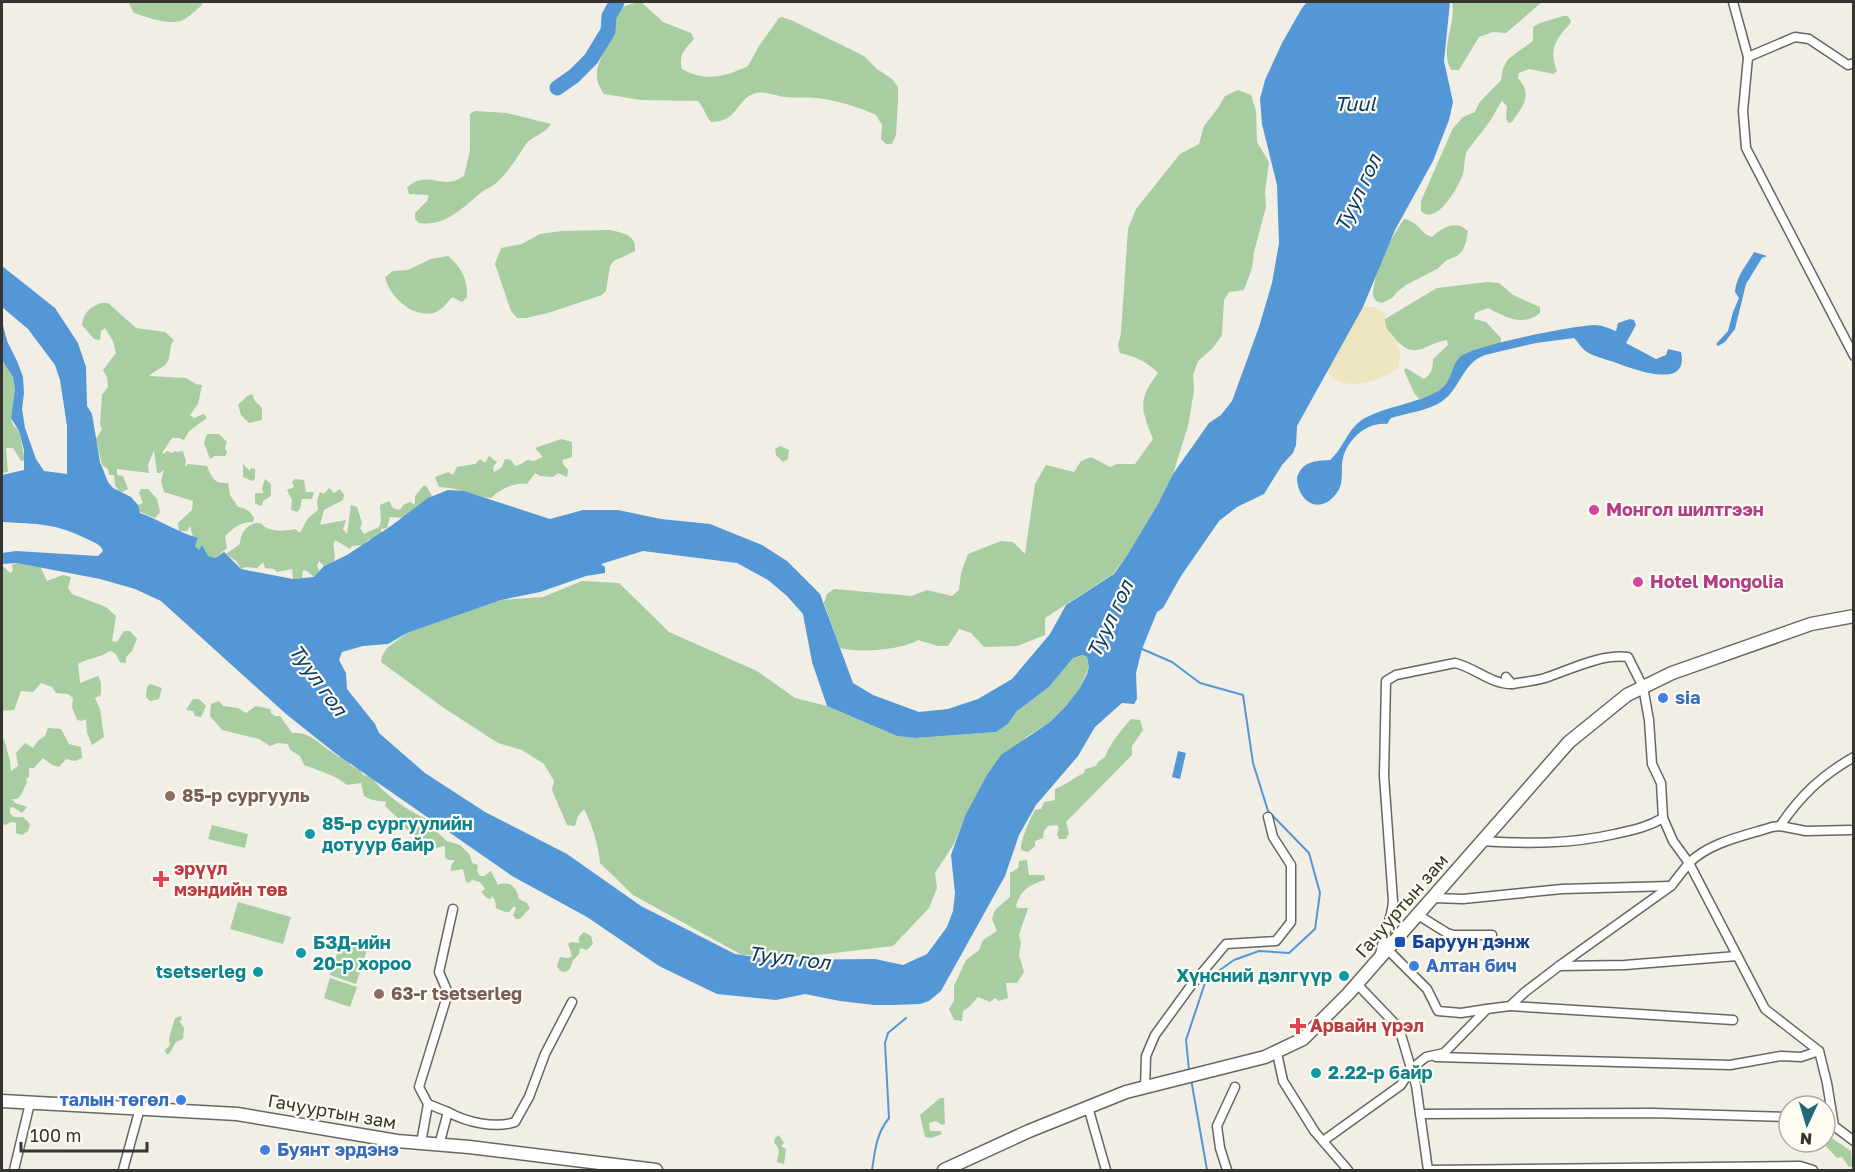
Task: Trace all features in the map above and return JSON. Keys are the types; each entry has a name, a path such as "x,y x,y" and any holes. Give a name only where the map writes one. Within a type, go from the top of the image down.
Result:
{"main road":[{"name":"Гачууртын зам","path":"944,1170 1029,1131 1126,1092 1206,1074 1276,1053 1303,1039 1357,984 1569,742 1627,695 1672,673 1811,624 1854,616"},
{"name":"Гачууртын зам","path":"2,1101 248,1116 387,1140 656,1170"}],"street":[{"path":"1733,2 1748,57 1743,111 1746,148 1854,356"},
{"path":"1748,57 1796,37 1809,39 1848,65 1854,63"},
{"path":"1733,1020 1510,1006 1461,1013 1438,1011 1427,989 1384,953 1383,939 1392,912 1393,901 1383,776 1386,681 1396,675 1455,663 1465,665 1492,681 1502,684 1509,680 1543,679 1577,666 1617,656 1628,657 1643,687 1649,720 1652,764 1661,783 1663,818 1673,841 1689,863 1765,1009 1820,1051 1834,1126 1854,1141"},
{"path":"1780,826 1813,784 1854,757"},
{"path":"1145,1088 1146,1056 1155,1035 1190,987 1226,944 1276,941 1291,922 1291,865 1273,837 1268,817"},
{"path":"1482,841 1523,844 1584,841 1648,827 1663,818"},
{"path":"1510,1006 1559,966 1671,886 1689,863 1707,849 1721,842 1780,826 1806,831 1850,830"},
{"path":"1433,898 1462,899 1562,889 1671,886"},
{"path":"421,1143 428,1104 419,1087 448,993 439,972 453,909"},
{"path":"1418,915 1454,935 1492,935"},
{"path":"1559,966 1626,965 1737,956"},
{"path":"1357,984 1399,1028 1411,1069 1428,1170 1802,1168 1812,1170"},
{"path":"428,1104 459,1119 486,1124 515,1122 529,1097 545,1054 572,1002"},
{"path":"1323,1141 1401,1085 1411,1069 1426,1057 1443,1053 1488,1009"},
{"path":"1426,1057 1730,1065 1781,1056 1801,1057 1820,1051"},
{"path":"1276,1053 1283,1081 1323,1141 1348,1170"},
{"path":"1227,1170 1220,1148 1217,1126 1235,1087"},
{"path":"14,1170 30,1103"},
{"path":"1088,1107 1106,1170"},
{"path":"123,1170 140,1108"},
{"path":"440,1145 448,1112"},
{"path":"1420,1114 1641,1113 1777,1117"},
{"path":"1837,1131 1841,1132"}],"green space":[{"path":"128,2 203,2 185,19 171,22 134,13"},
{"path":"641,2 663,22 691,33 694,39 683,52 681,64 682,69 699,76 723,75 748,66 759,46 782,17 864,56 892,79 898,87 896,135 892,144 886,144 881,139 882,125 876,115 847,104 825,99 756,93 744,100 727,118 711,122 698,101 641,100 604,94 599,86 597,72 615,16 624,7"},
{"path":"1452,2 1542,2 1506,33 1493,32 1479,37 1459,70 1451,70 1447,44 1453,10"},
{"path":"1568,16 1571,21 1554,47 1553,56 1557,71 1554,74 1529,69 1519,73 1518,78 1526,95 1523,106 1512,122 1508,123 1507,106 1502,101 1467,151 1463,174 1452,195 1433,214 1421,211 1421,201 1453,128 1463,117 1475,112 1479,103 1501,80 1503,68 1508,59 1533,41 1533,27"},
{"path":"1238,90 1251,95 1256,111 1257,142 1269,162 1265,192 1266,207 1252,268 1244,290 1229,292 1224,300 1222,335 1213,348 1198,361 1193,375 1194,391 1188,426 1173,474 1128,554 1113,574 1045,618 1045,635 1017,646 984,647 971,633 959,629 948,646 938,646 918,640 880,650 840,648 824,603 827,594 834,589 912,596 927,590 952,596 959,590 961,573 968,554 1001,541 1013,542 1025,554 1035,484 1046,465 1074,472 1081,461 1091,457 1110,467 1117,464 1135,464 1153,439 1143,405 1147,391 1158,373 1140,360 1120,353 1118,345 1121,333 1128,229 1136,209 1180,154 1199,144 1204,126 1225,96"},
{"path":"475,111 507,113 551,124 526,144 510,168 495,184 446,219 419,223 415,219 415,213 427,201 429,195 409,194 407,188 421,180 449,182 464,176 470,151 470,114"},
{"path":"1404,219 1414,223 1432,237 1449,226 1463,227 1468,231 1466,242 1463,250 1457,256 1406,285 1392,298 1382,303 1376,301 1373,296 1376,275 1388,246"},
{"path":"610,230 631,238 634,241 635,251 614,261 610,266 606,291 602,295 548,313 517,318 511,311 495,264 501,248 522,244 540,234"},
{"path":"448,256 460,269 465,279 467,297 462,302 452,297 442,308 434,313 426,314 403,304 387,284 385,277 393,271 408,270 431,259"},
{"path":"1487,282 1499,283 1513,295 1540,307 1540,313 1520,320 1488,308 1475,313 1474,319 1486,322 1501,338 1501,343 1478,350 1454,366 1450,378 1442,388 1419,399 1404,370 1406,368 1424,379 1432,370 1433,359 1448,345 1447,340 1421,349 1409,349 1402,346 1389,332 1385,319 1437,288"},
{"path":"101,303 108,303 136,328 165,332 174,340 166,364 149,376 186,378 202,385 198,404 190,415 194,418 204,414 207,418 189,431 184,440 172,438 162,453 185,451 183,452 185,467 188,464 207,466 214,479 228,483 230,495 238,507 247,510 254,518 253,522 238,526 225,536 227,548 215,558 207,556 202,545 199,550 195,546 198,539 193,537 190,526 187,531 179,531 178,523 192,510 193,501 164,492 161,481 164,470 157,473 154,450 148,465 149,473 117,469 117,475 123,476 128,489 122,492 115,485 114,475 109,475 108,469 102,465 96,439 102,429 100,425 102,395 108,387 107,377 103,370 116,353 113,341 105,328 101,331 100,340 94,339 82,325 88,311"},
{"path":"2,360 13,377 15,389 11,418 13,425 19,431 25,460 21,461 13,448 6,448 8,472 2,473"},
{"path":"252,394 262,408 262,420 249,423 241,415 238,404"},
{"path":"207,434 219,434 227,442 225,456 215,456 210,459 204,443"},
{"path":"561,439 572,442 572,457 562,460 568,470 567,477 558,473 553,477 540,476 535,473 527,484 508,487 491,498 439,487 435,477 448,472 453,475 457,467 475,464 480,459 485,463 489,456 497,462 493,467 494,472 502,467 505,459 511,460 515,466 527,460 534,461 543,457 535,448"},
{"path":"780,446 789,450 788,459 783,462 776,455 775,449"},
{"path":"243,464 250,471 251,468 255,469 255,479 252,481 243,477"},
{"path":"265,479 271,484 271,496 263,501 262,506 255,503 255,493 263,493"},
{"path":"295,479 304,480 306,492 314,492 312,499 302,499 297,512 291,510 292,500 287,490 294,487 292,482"},
{"path":"424,485 432,496 430,499 405,518 390,517 387,528 381,529 381,534 373,542 369,539 363,545 352,546 350,549 335,540 334,561 324,566 319,561 317,566 320,572 314,577 303,570 302,578 293,579 292,569 277,572 274,569 265,568 263,562 257,568 241,569 236,561 226,554 240,544 244,530 253,524 260,523 269,529 284,531 295,529 300,533 308,518 318,510 317,501 320,492 324,494 329,488 334,493 340,489 344,495 343,500 324,510 320,525 346,520 343,529 347,534 351,505 357,507 362,523 360,528 364,534 379,527 380,505 389,501 393,508 400,510 403,505 410,502 415,505 415,496"},
{"path":"141,489 148,489 157,499 160,512 155,518 138,511 138,505 143,503 139,493"},
{"path":"17,563 40,566 47,581 63,575 71,577 68,588 72,594 106,607 116,616 112,641 117,642 124,631 130,631 137,639 132,651 126,657 126,663 120,662 116,654 110,651 78,664 80,683 98,676 101,682 101,695 95,698 100,709 104,737 92,745 87,733 86,719 77,720 72,707 73,698 68,694 56,693 52,687 41,683 33,692 21,691 14,710 2,711 2,565 10,573 13,571 12,565"},
{"path":"582,581 619,583 669,632 757,671 795,698 827,706 897,736 915,738 996,732 1008,724 1016,712 1049,687 1073,658 1084,655 1087,657 1089,667 1080,688 1066,706 1050,722 1026,737 965,816 955,842 935,873 937,888 929,908 893,946 800,957 742,955 633,895 600,863 595,835 584,809 578,816 575,826 567,825 552,790 554,781 544,764 522,750 498,743 444,708 381,662 387,648 407,633 501,600 543,597"},
{"path":"150,684 162,688 159,699 150,701 146,697 147,687"},
{"path":"193,699 199,699 206,706 201,717 195,716 193,711 186,710"},
{"path":"219,701 223,706 238,708 246,713 256,706 270,709 275,716 280,716 292,733 306,735 334,754 349,760 350,765 360,770 363,775 373,777 381,788 396,800 425,818 430,826 447,841 460,845 470,855 472,863 478,865 477,871 480,876 491,871 498,885 512,886 517,891 519,899 527,903 530,908 520,919 516,919 513,915 516,908 514,906 509,912 496,908 492,896 491,899 487,898 481,892 485,889 480,882 472,880 469,883 466,882 463,869 451,871 455,860 448,860 445,857 445,846 432,849 425,843 417,841 385,806 386,802 364,796 361,783 347,785 332,776 304,765 300,756 290,750 288,744 278,743 270,746 259,739 222,730 210,716 211,704"},
{"path":"1131,719 1140,720 1143,730 1132,746 1132,755 1066,822 1069,833 1066,839 1059,839 1057,825 1048,826 1043,838 1035,841 1035,846 1028,852 1021,850 1026,830 1035,810 1041,809 1044,802 1055,800 1055,789 1084,773 1085,769 1096,766 1105,757 1113,742"},
{"path":"48,728 61,729 69,744 81,747 82,758 75,761 66,759 59,767 43,758 34,768 29,768 29,777 26,779 27,782 21,795 17,799 12,799 15,803 27,807 22,813 13,807 10,808 10,813 14,817 23,817 30,824 28,831 22,835 16,833 16,823 2,824 2,739 4,739 11,771 18,766 16,753 25,743 33,748 45,736"},
{"path":"212,825 248,834 245,848 208,839"},
{"path":"1027,860 1029,875 1044,875 1045,880 1027,888 1016,905 1017,908 1028,908 1019,935 1021,943 1019,955 1024,972 1017,983 1006,983 1008,998 999,1001 995,998 990,1002 978,997 963,1011 962,1021 954,1020 949,1009 954,1001 954,986 966,960 979,950 983,940 997,931 992,919 995,910 1010,897 1010,873 1018,868 1019,861"},
{"path":"238,902 291,917 283,944 230,929"},
{"path":"584,932 591,936 593,944 587,950 580,948 570,969 565,972 560,971 557,966 560,957 572,956 568,944 579,943 579,937"},
{"path":"342,939 368,947 356,984 330,975"},
{"path":"330,978 357,987 350,1007 324,998"},
{"path":"181,1016 182,1020 179,1021 184,1028 183,1039 176,1042 169,1054 166,1054 165,1050 170,1045 169,1038 175,1018"},
{"path":"940,1098 944,1098 945,1124 942,1125 936,1121 929,1123 930,1131 940,1131 942,1134 931,1138 925,1137 920,1115"},
{"path":"779,1135 784,1143 781,1146 786,1149 784,1164 777,1162 779,1150 774,1143 775,1138"},
{"path":"1837,1142 1851,1151 1852,1166 1849,1167 1842,1157 1837,1158 1833,1154 1837,1154"}],"sand":[{"path":"1363,307 1375,307 1385,314 1385,327 1395,338 1400,354 1399,367 1372,381 1348,384 1341,382 1326,371"}],"water":[{"path":"1307,2 1450,2 1444,61 1453,102 1449,120 1433,161 1395,230 1363,307 1297,426 1293,453 1282,465 1264,494 1237,507 1219,521 1181,576 1163,608 1157,612 1142,649 1136,673 1137,699 1134,704 1122,703 1095,727 1078,756 1036,805 1019,835 1005,876 941,991 929,1001 920,1004 874,1005 805,994 776,1000 717,994 659,966 587,917 512,876 335,753 286,714 161,601 135,589 100,579 17,563 2,564 2,553 16,551 98,556 103,551 96,543 67,530 37,524 2,522 2,475 24,470 24,450 19,431 11,418 15,389 13,377 2,360 2,321 7,341 23,377 22,409 25,428 36,459 44,471 67,474 67,426 60,380 55,365 28,329 2,307 2,266 55,308 78,343 86,367 87,406 92,414 100,462 108,482 113,488 131,497 138,505 140,513 198,538 195,546 199,550 202,545 208,556 215,558 224,552 241,569 293,579 314,577 324,566 347,555 428,498 448,490 464,491 550,519 583,510 618,510 661,519 710,524 762,545 787,561 820,594 853,683 873,695 919,712 948,709 978,699 1012,679 1050,634 1066,605 1114,574 1158,504 1173,474 1209,423 1221,415 1232,401 1259,327 1272,283 1279,243 1277,185 1262,124 1260,99 1265,80 1282,43","holes":["643,551 737,563 768,580 803,614 812,662 827,706 897,736 915,738 996,732 1008,724 1016,712 1049,687 1073,658 1083,655 1087,657 1089,667 1087,674 1080,688 1066,706 1050,722 1001,755 987,775 965,816 951,855 955,893 953,911 947,927 927,954 903,965 875,959 773,960 735,954 641,906 567,854 485,812 425,773 379,733 375,724 347,689 346,673 339,660 342,652 363,646 388,644 407,633 501,600 540,592 586,576 605,573 605,567 601,564"]},
{"path":"1754,252 1767,256 1762,258 1746,284 1735,329 1725,342 1718,346 1716,344 1728,331 1739,298 1735,292 1737,281"},
{"path":"1634,320 1636,325 1626,343 1656,359 1666,355 1668,349 1681,352 1681,364 1677,371 1657,374 1632,369 1590,354 1574,338 1536,343 1485,355 1471,364 1453,391 1441,402 1423,410 1391,418 1387,424 1372,426 1359,433 1349,444 1343,458 1339,490 1329,501 1316,505 1305,499 1301,493 1297,477 1306,465 1330,460 1354,427 1365,418 1438,391 1449,379 1460,357 1469,352 1524,337 1594,325 1616,331 1618,323"},
{"path":"1178,751 1186,753 1180,779 1172,777"}],"waterway":[{"path":"557,88 574,76 591,59 608,31 609,16 617,2"},
{"path":"1142,649 1172,662 1200,683 1243,695 1253,763 1268,811 1309,853 1320,893 1315,929 1289,953 1259,951 1234,960 1206,980 1186,1040 1189,1070"},
{"path":"872,1170 879,1136 889,1118 885,1043 888,1033 906,1018"},
{"path":"1191,1079 1207,1170"}],"place":[{"name":"Монгол шилтгээн","path":"1594,510"},
{"name":"Hotel Mongolia","path":"1638,582"},
{"name":"sia","path":"1663,698"},
{"name":"85-р сургууль","path":"170,796"},
{"name":"85-р сургуулийн дотуур байр","path":"310,834"},
{"name":"эрүүл мэндийн төв","path":"161,879"},
{"name":"Баруун дэнж","path":"1400,942"},
{"name":"БЗД-ийн 20-р хороо","path":"301,953"},
{"name":"Алтан бич","path":"1414,966"},
{"name":"tsetserleg","path":"258,972"},
{"name":"Хүнсний дэлгүүр","path":"1344,976"},
{"name":"63-r tsetserleg","path":"379,994"},
{"name":"Арвайн үрэл","path":"1298,1026"},
{"name":"2.22-р байр","path":"1316,1073"},
{"name":"талын төгөл","path":"181,1100"},
{"name":"Буянт эрдэнэ","path":"265,1150"}],"water label":[{"name":"Tuul","path":"1355,104"},
{"name":"Туул гол","path":"1358,193"},
{"name":"Туул гол","path":"1110,619"},
{"name":"Туул гол","path":"318,680"},
{"name":"Туул гол","path":"789,958"}]}
